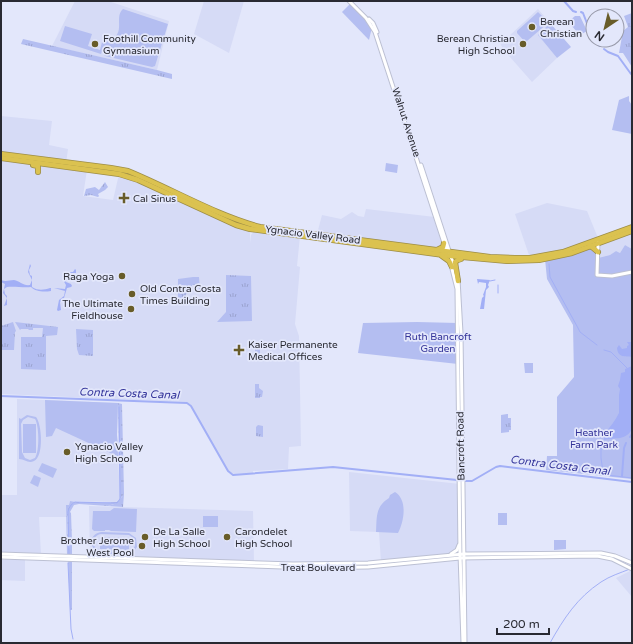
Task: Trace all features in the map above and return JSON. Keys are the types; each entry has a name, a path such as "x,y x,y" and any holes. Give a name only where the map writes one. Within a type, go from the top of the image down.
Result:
{"highway":[{"name":"Ygnacio Valley Road","path":"1,154 128,171 225,215 260,227 437,250 473,259 525,261 553,258 590,246 632,227"},
{"name":"Ygnacio Valley Road","path":"1,158 128,176 236,225 250,229 432,254 449,254 455,252 490,257 530,258 562,252 632,231"},
{"path":"24,161 28,164 37,166 38,172 40,166 44,164"},
{"path":"437,250 445,243"},
{"path":"590,246 598,252"},
{"path":"553,258 562,254 562,252"},
{"path":"432,254 445,258 452,267"},
{"path":"458,281 456,262 460,259 473,259"}],"main road":[{"name":"Walnut Avenue","path":"351,1 366,18 375,32 449,254"},
{"path":"598,242 597,275 612,276 632,272"},
{"path":"445,243 455,252"},
{"name":"Bancroft Road","path":"449,254 457,289 460,542 462,556 464,643"},
{"name":"Bancroft Road","path":"449,254 458,281 461,323 464,546 462,556"},
{"path":"459,465 463,471"},
{"path":"448,556 457,550 460,542"},
{"path":"464,546 468,552 473,554"},
{"name":"Treat Boulevard","path":"1,557 310,568 366,567 473,554 601,552 632,563"},
{"name":"Treat Boulevard","path":"1,554 293,564 368,563 448,556 597,556 612,559 631,568"}],"shaded area":[{"path":"75,1 108,1 169,21 157,70 52,46"},
{"path":"204,1 244,1 229,53 194,34"},
{"name":"Berean Christian High School","path":"538,9 550,23 538,35 557,58 532,82 503,49 498,39 508,37"},
{"path":"1,116 52,121 49,145 68,149 66,163 1,154"},
{"path":"1,158 87,170 83,196 113,200 119,174 250,229 250,243 251,235 255,230 300,236 297,266 300,267 295,324 299,336 301,446 289,447 288,469 253,471 253,473 231,473 228,471 191,405 187,402 1,394"},
{"path":"547,203 587,211 598,238 575,248 530,258 515,214"},
{"path":"366,209 435,217 444,243 440,249 317,234 322,215 341,219 352,212 358,216 364,217"},
{"path":"632,231 632,249 625,245 620,253 616,251 610,255 598,258 598,243"},
{"path":"30,264 31,266 29,270 32,280 28,272"},
{"path":"75,269 76,273 67,273 65,275 66,282 72,286 67,288 64,298 60,302 61,310 58,311 59,300 64,296 65,291 54,288 65,289 66,285 63,280 63,274 67,272 73,272"},
{"path":"477,279 490,280 488,285 489,287 486,290 484,309 480,309 486,283 479,282 478,284"},
{"path":"1,280 14,280 30,285 32,280 32,287 36,289 41,290 51,288 51,291 38,291 31,287 7,287 4,289 7,298 3,293 5,284 1,282"},
{"path":"7,298 7,305 4,306"},
{"path":"632,332 632,357 622,356 617,348 619,345 622,349 627,348 629,345 627,342 631,342"},
{"path":"632,366 632,429 630,433 623,437 604,440 604,434 619,413 620,389 618,386 621,373 625,372 625,369"},
{"name":"Ygnacio Valley High School","path":"17,399 118,403 117,435 120,498 117,502 70,501 69,505 66,505 66,517 39,517 41,555 1,554 1,495 17,495"},
{"path":"349,472 460,484 460,542 458,549 448,556 381,562 379,532 350,531"},
{"name":"De La Salle High School","path":"89,506 253,511 254,562 90,557"},
{"path":"1,560 25,560 25,581 1,580"},
{"path":"632,570 632,597 616,578"}],"green space":[{"path":"351,3 372,27 369,40 342,12"},
{"path":"123,9 168,24 155,66 152,67 105,56 102,51 101,54 60,41 65,26 92,34 88,46 100,50 102,42 104,43 111,40 117,35 119,28 119,16"},
{"name":"Berean Christian","path":"538,12 548,23 525,42 517,31"},
{"path":"632,13 632,67 623,53 619,53 620,48 625,48 625,29 628,27 625,16"},
{"path":"575,16 580,16 585,27 585,32 580,35 568,22"},
{"path":"550,23 571,47 557,58 538,35"},
{"path":"23,39 172,74 172,79 21,44"},
{"path":"629,96 629,101 632,105 632,134 612,130 619,100"},
{"path":"386,163 398,165 397,173 385,171"},
{"path":"105,182 108,187 98,194 98,197 91,195 84,196 86,189 95,187 99,190"},
{"name":"Heather Farm Park","path":"625,245 632,249 632,479 546,470 547,456 557,456 557,397 574,377 573,325 547,279 545,259 590,246 596,249 598,258 610,255 616,251 620,253"},
{"path":"226,275 251,276 252,321 217,322 226,312"},
{"path":"199,277 200,288 205,289 206,293 199,293 199,285 192,285 192,293 186,294 186,301 192,301 192,304 178,305 178,279"},
{"path":"13,322 16,331 14,350 1,350 1,326"},
{"path":"15,322 58,327 57,335 46,336 46,370 21,369 21,337 42,337 43,328 20,330"},
{"name":"Ruth Bancroft Garden","path":"363,323 458,323 458,364 358,353"},
{"path":"76,329 93,330 93,356 79,355 77,349"},
{"path":"255,345 267,346 260,347 260,357 255,357"},
{"path":"524,363 533,363 533,373 525,373"},
{"path":"255,384 259,384 259,388 263,391 262,397 260,398 255,398"},
{"path":"45,400 118,403 117,435 119,457 56,428 52,436 46,437"},
{"path":"118,403 122,404 124,494 117,503 108,506 74,505 70,512 72,541 69,548 68,510 71,505 77,502 117,502 120,498"},
{"path":"508,414 508,418 511,418 511,430 509,430 509,432 501,433 501,415"},
{"path":"27,415 36,417 40,426 41,447 37,458 32,462 19,459 19,418 21,419","holes":["28,417 35,419 38,432 38,450 35,458 30,460 25,458 22,452 21,424 23,420"]},
{"path":"23,424 36,424 36,453 23,453"},
{"path":"258,425 263,426 263,437 256,436 256,427"},
{"path":"42,463 57,469 53,478 38,471"},
{"path":"34,475 41,478 38,487 30,483"},
{"path":"395,492 402,500 404,511 402,523 398,533 376,532 379,509 384,501"},
{"path":"124,494 123,507 108,506 117,503"},
{"path":"70,501 77,502 72,504 67,517 68,546 69,548 72,541 72,556 67,556 66,505 69,505"},
{"path":"114,508 137,509 136,532 109,530 94,531 92,529 93,511 110,511"},
{"path":"498,513 507,513 507,525 498,525"},
{"path":"203,516 218,516 218,527 203,527"},
{"path":"99,533 129,533 136,538 137,547 129,553 123,554 91,552 91,550 95,550 92,544 92,538","holes":["101,534 129,535 135,539 135,546 132,550 100,550 93,544 96,537"]},
{"path":"100,537 129,538 129,550 100,549"},
{"path":"554,540 566,540 566,549 554,550"},
{"path":"68,559 72,560 72,610 70,610"}],"waterway":[{"path":"564,1 573,11 576,12"},
{"path":"581,12 585,18"},
{"path":"604,49 618,56 631,74"},
{"path":"549,264 550,277 580,332 597,345"},
{"path":"490,281 495,280"},
{"path":"498,285 498,293"},
{"path":"604,350 611,352 627,368"},
{"name":"Contra Costa Canal","path":"1,396 187,403 191,406 228,471 233,475 333,467 457,480"},
{"path":"69,554 68,512 71,505 75,502 117,503 120,499 119,407"},
{"path":"622,476 624,448 626,443"},
{"path":"601,446 603,472 607,475 632,478"},
{"name":"Contra Costa Canal","path":"465,481 472,481 500,466 632,482"},
{"path":"68,563 71,629 73,639"},
{"path":"550,643 560,625 572,609 592,588 604,580 630,569"}],"place":[{"name":"Berean Christian","path":"532,27"},
{"name":"Foothill Community Gymnasium","path":"95,44"},
{"name":"Berean Christian High School","path":"523,44"},
{"name":"Cal Sinus","path":"124,198"},
{"name":"Raga Yoga","path":"122,276"},
{"name":"Old Contra Costa Times Building","path":"132,294"},
{"name":"The Ultimate Fieldhouse","path":"131,309"},
{"name":"Kaiser Permanente Medical Offices","path":"239,350"},
{"name":"Ygnacio Valley High School","path":"67,452"},
{"name":"De La Salle High School","path":"145,537"},
{"name":"Carondelet High School","path":"227,537"},
{"name":"Brother Jerome West Pool","path":"142,546"}]}
